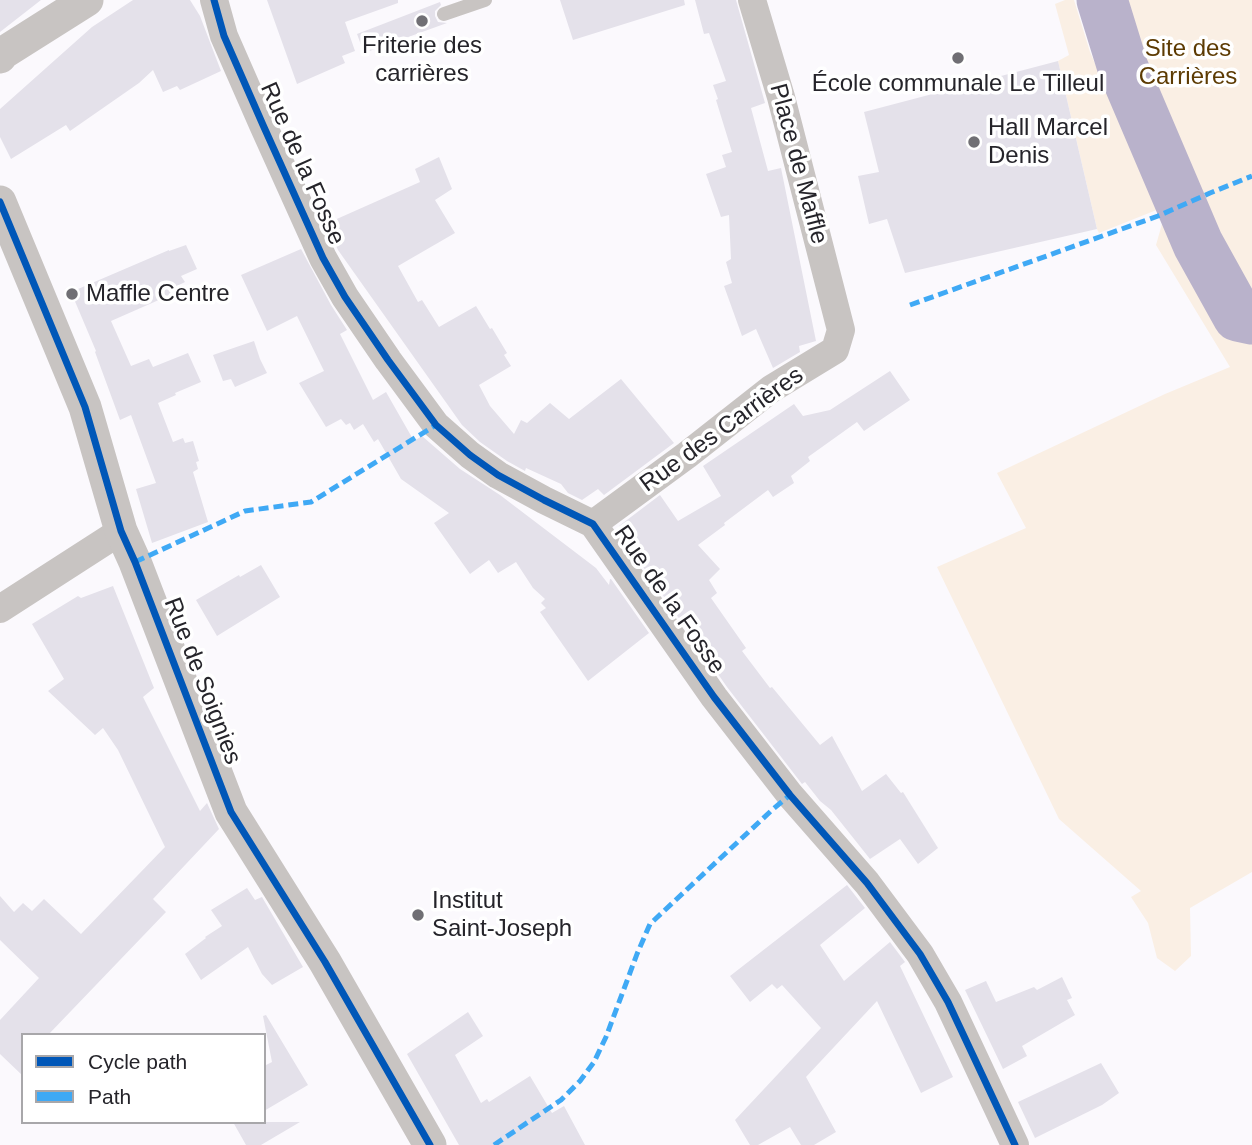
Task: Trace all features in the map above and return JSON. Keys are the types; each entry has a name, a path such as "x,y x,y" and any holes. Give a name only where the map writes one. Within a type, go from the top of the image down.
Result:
{"street":[{"path":"1,55 87,0"},
{"name":"Rue de la Fosse","path":"214,0 224,36 323,258 345,297 388,360 436,425 470,455 498,475 593,524 722,708 790,795 867,883 920,954 948,1002 1014,1145"},
{"name":"Place de Maffle","path":"752,0 781,97 841,330"},
{"name":"Rue de Soignies","path":"0,202 85,407 121,531 231,812 325,962 430,1145"},
{"name":"Rue des Carrières","path":"593,524 771,389 835,350 841,330"},
{"path":"0,609 121,531"}],"lane":[{"path":"444,14 485,0"}],"green space":[{"path":"1074,0 1090,52 1159,209 1099,233 1058,61 1069,55 1055,4"},
{"name":"Site des Carrières","path":"1102,0 1252,0 1252,872 1190,908 1191,956 1175,971 1157,958 1148,923 1131,897 1141,891 1059,819 937,567 1026,528 997,473 1165,394 1230,367 1156,245 1173,185 1123,68"}],"building":[{"path":"0,0 41,0 0,32"},
{"path":"133,0 190,0 200,16 221,71 180,90 177,86 163,92 153,70 139,83 70,131 66,125 11,159 0,137 0,109 92,27"},
{"path":"267,0 398,0 398,3 345,22 355,51 342,56 345,63 297,84"},
{"path":"560,0 684,0 685,5 573,40"},
{"path":"695,0 736,0 765,103 751,108 768,171 781,168 816,341 799,346 800,352 773,368 756,329 742,336 724,286 732,283 726,262 731,259 729,215 721,217 706,174 726,167 722,155 732,152 713,85 726,81 709,33 704,34"},
{"path":"440,2 435,16 438,22 447,23 364,53 357,34"},
{"name":"Hall Marcel Denis","path":"1058,61 1097,229 905,273 887,219 869,224 858,176 879,172 864,112"},
{"path":"439,157 452,189 435,200 455,233 398,266 418,302 422,300 439,327 476,306 490,329 492,328 507,353 504,355 511,366 479,385 490,406 514,434 521,420 527,423 550,403 569,419 621,379 674,443 604,495 598,489 582,500 568,493 561,484 526,468 525,471 480,442 462,425 338,250 331,235 335,233 330,222 420,182 415,169"},
{"path":"186,245 197,269 181,276 185,282 175,287 177,292 111,321 131,366 149,359 153,367 188,353 201,382 158,403 173,442 183,438 185,443 193,441 199,461 196,462 198,469 193,472 208,522 152,543 136,489 156,483 131,415 120,420 96,351 71,292"},
{"path":"301,249 347,330 340,334 373,400 386,392 414,441 422,436 460,469 500,495 596,568 609,585 611,579 649,633 588,681 540,612 546,608 541,603 545,599 533,588 516,562 498,573 489,560 470,574 434,523 449,513 401,479 378,439 374,442 363,424 354,430 350,423 346,425 341,419 326,427 299,383 324,371 297,316 267,331 241,275"},
{"path":"254,341 267,373 235,387 231,379 223,381 213,355"},
{"path":"890,371 910,400 864,431 857,422 808,457 810,461 791,476 794,483 773,497 768,490 698,545 720,569 709,580 717,593 711,598 746,648 742,651 770,688 772,687 820,745 832,736 862,791 886,774 901,793 903,792 938,848 918,864 900,839 870,859 831,810 805,782 802,784 727,687 618,531 619,526 660,495 678,521 721,496 703,466 794,404 803,416 830,410"},
{"path":"261,565 280,597 217,636 196,600"},
{"path":"113,586 154,688 143,697 200,811 207,803 219,829 153,899 166,912 50,1033 21,1033 21,1074 0,1054 0,1020 39,978 0,940 0,896 14,912 23,903 32,911 44,899 81,934 165,847 118,750 103,728 95,735 48,691 64,679 32,624 78,596 81,598"},
{"path":"847,885 865,908 820,945 844,981 890,942 905,962 900,966 953,1077 921,1093 877,1001 806,1077 836,1132 814,1145 801,1145 790,1127 758,1145 750,1145 735,1120 821,1028 782,985 777,989 772,984 750,1002 730,976"},
{"path":"247,888 255,900 262,897 303,967 272,985 262,974 248,947 201,980 185,954 222,926 211,910"},
{"path":"1062,977 1072,998 1067,1000 1075,1015 1022,1046 1027,1056 1003,1069 965,990 986,981 996,1002 1034,987 1037,990"},
{"path":"468,1012 483,1036 455,1055 481,1103 487,1099 489,1102 530,1076 552,1113 564,1106 585,1145 459,1145 407,1054"},
{"path":"266,1015 308,1085 266,1110 266,1065 272,1062 263,1016"},
{"path":"1101,1063 1119,1093 1102,1105 1035,1138 1018,1102"},
{"path":"300,1122 261,1145 246,1145 234,1124"}],"waterway":[{"path":"1102,0 1123,68 1198,244 1238,316 1252,319"}],"marked path":[{"path":"910,305 1158,216 1252,176"},
{"path":"135,562 245,511 311,502 436,425"},
{"path":"494,1145 561,1100 580,1081 594,1062 606,1037 650,924 790,795"}],"cycle path":[{"path":"214,0 224,36 323,258 345,297 388,360 436,425 470,455 498,475 593,524 714,697 790,795 867,883 920,954 948,1002 1015,1145"},
{"path":"0,202 85,407 121,531 231,812 325,962 430,1145"}],"place":[{"name":"Friterie des carrières","path":"422,21"},
{"name":"École communale Le Tilleul","path":"958,58"},
{"name":"Hall Marcel Denis","path":"974,142"},
{"name":"Maffle Centre","path":"72,294"},
{"name":"Institut Saint-Joseph","path":"418,915"}]}
